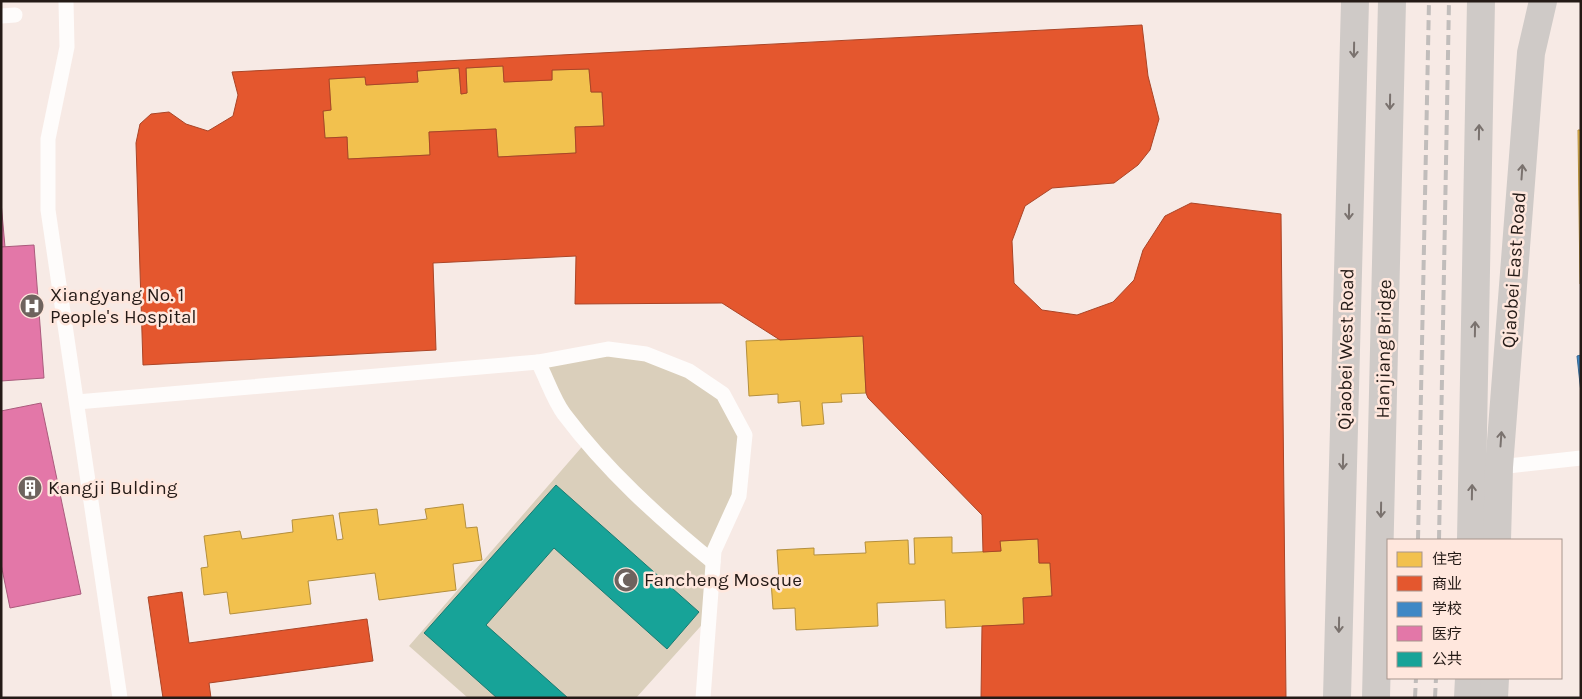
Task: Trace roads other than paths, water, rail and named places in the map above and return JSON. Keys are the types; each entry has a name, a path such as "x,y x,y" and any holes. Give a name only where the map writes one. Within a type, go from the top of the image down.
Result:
{"street":[{"name":"Qiaobei West Road","path":"1337,698 1355,1"},
{"name":"Hanjiang Bridge","path":"1376,698 1392,1"},
{"path":"1471,539 1481,1"},
{"name":"Qiaobei East Road","path":"1498,539 1499,466 1531,53 1544,1"},
{"path":"1468,698 1469,679"},
{"path":"1494,698 1495,679"}],"lane":[{"path":"66,1 67,48 48,139 48,210 120,698"},
{"path":"77,402 538,362 608,349 646,354 689,371 723,394 745,435 739,496 714,551 703,698"},
{"path":"538,362 563,412 609,467 667,525 713,562"},
{"path":"1499,466 1581,458"}],"railway":[{"path":"1418,539 1429,1"},
{"path":"1439,539 1449,1"},
{"path":"1415,698 1416,679"},
{"path":"1435,698 1436,679"}],"place":[{"name":"Xiangyang No. 1 People's Hospital","path":"32,306"},
{"name":"Kangji Bulding","path":"30,488"},
{"name":"Fancheng Mosque","path":"626,580"}]}
